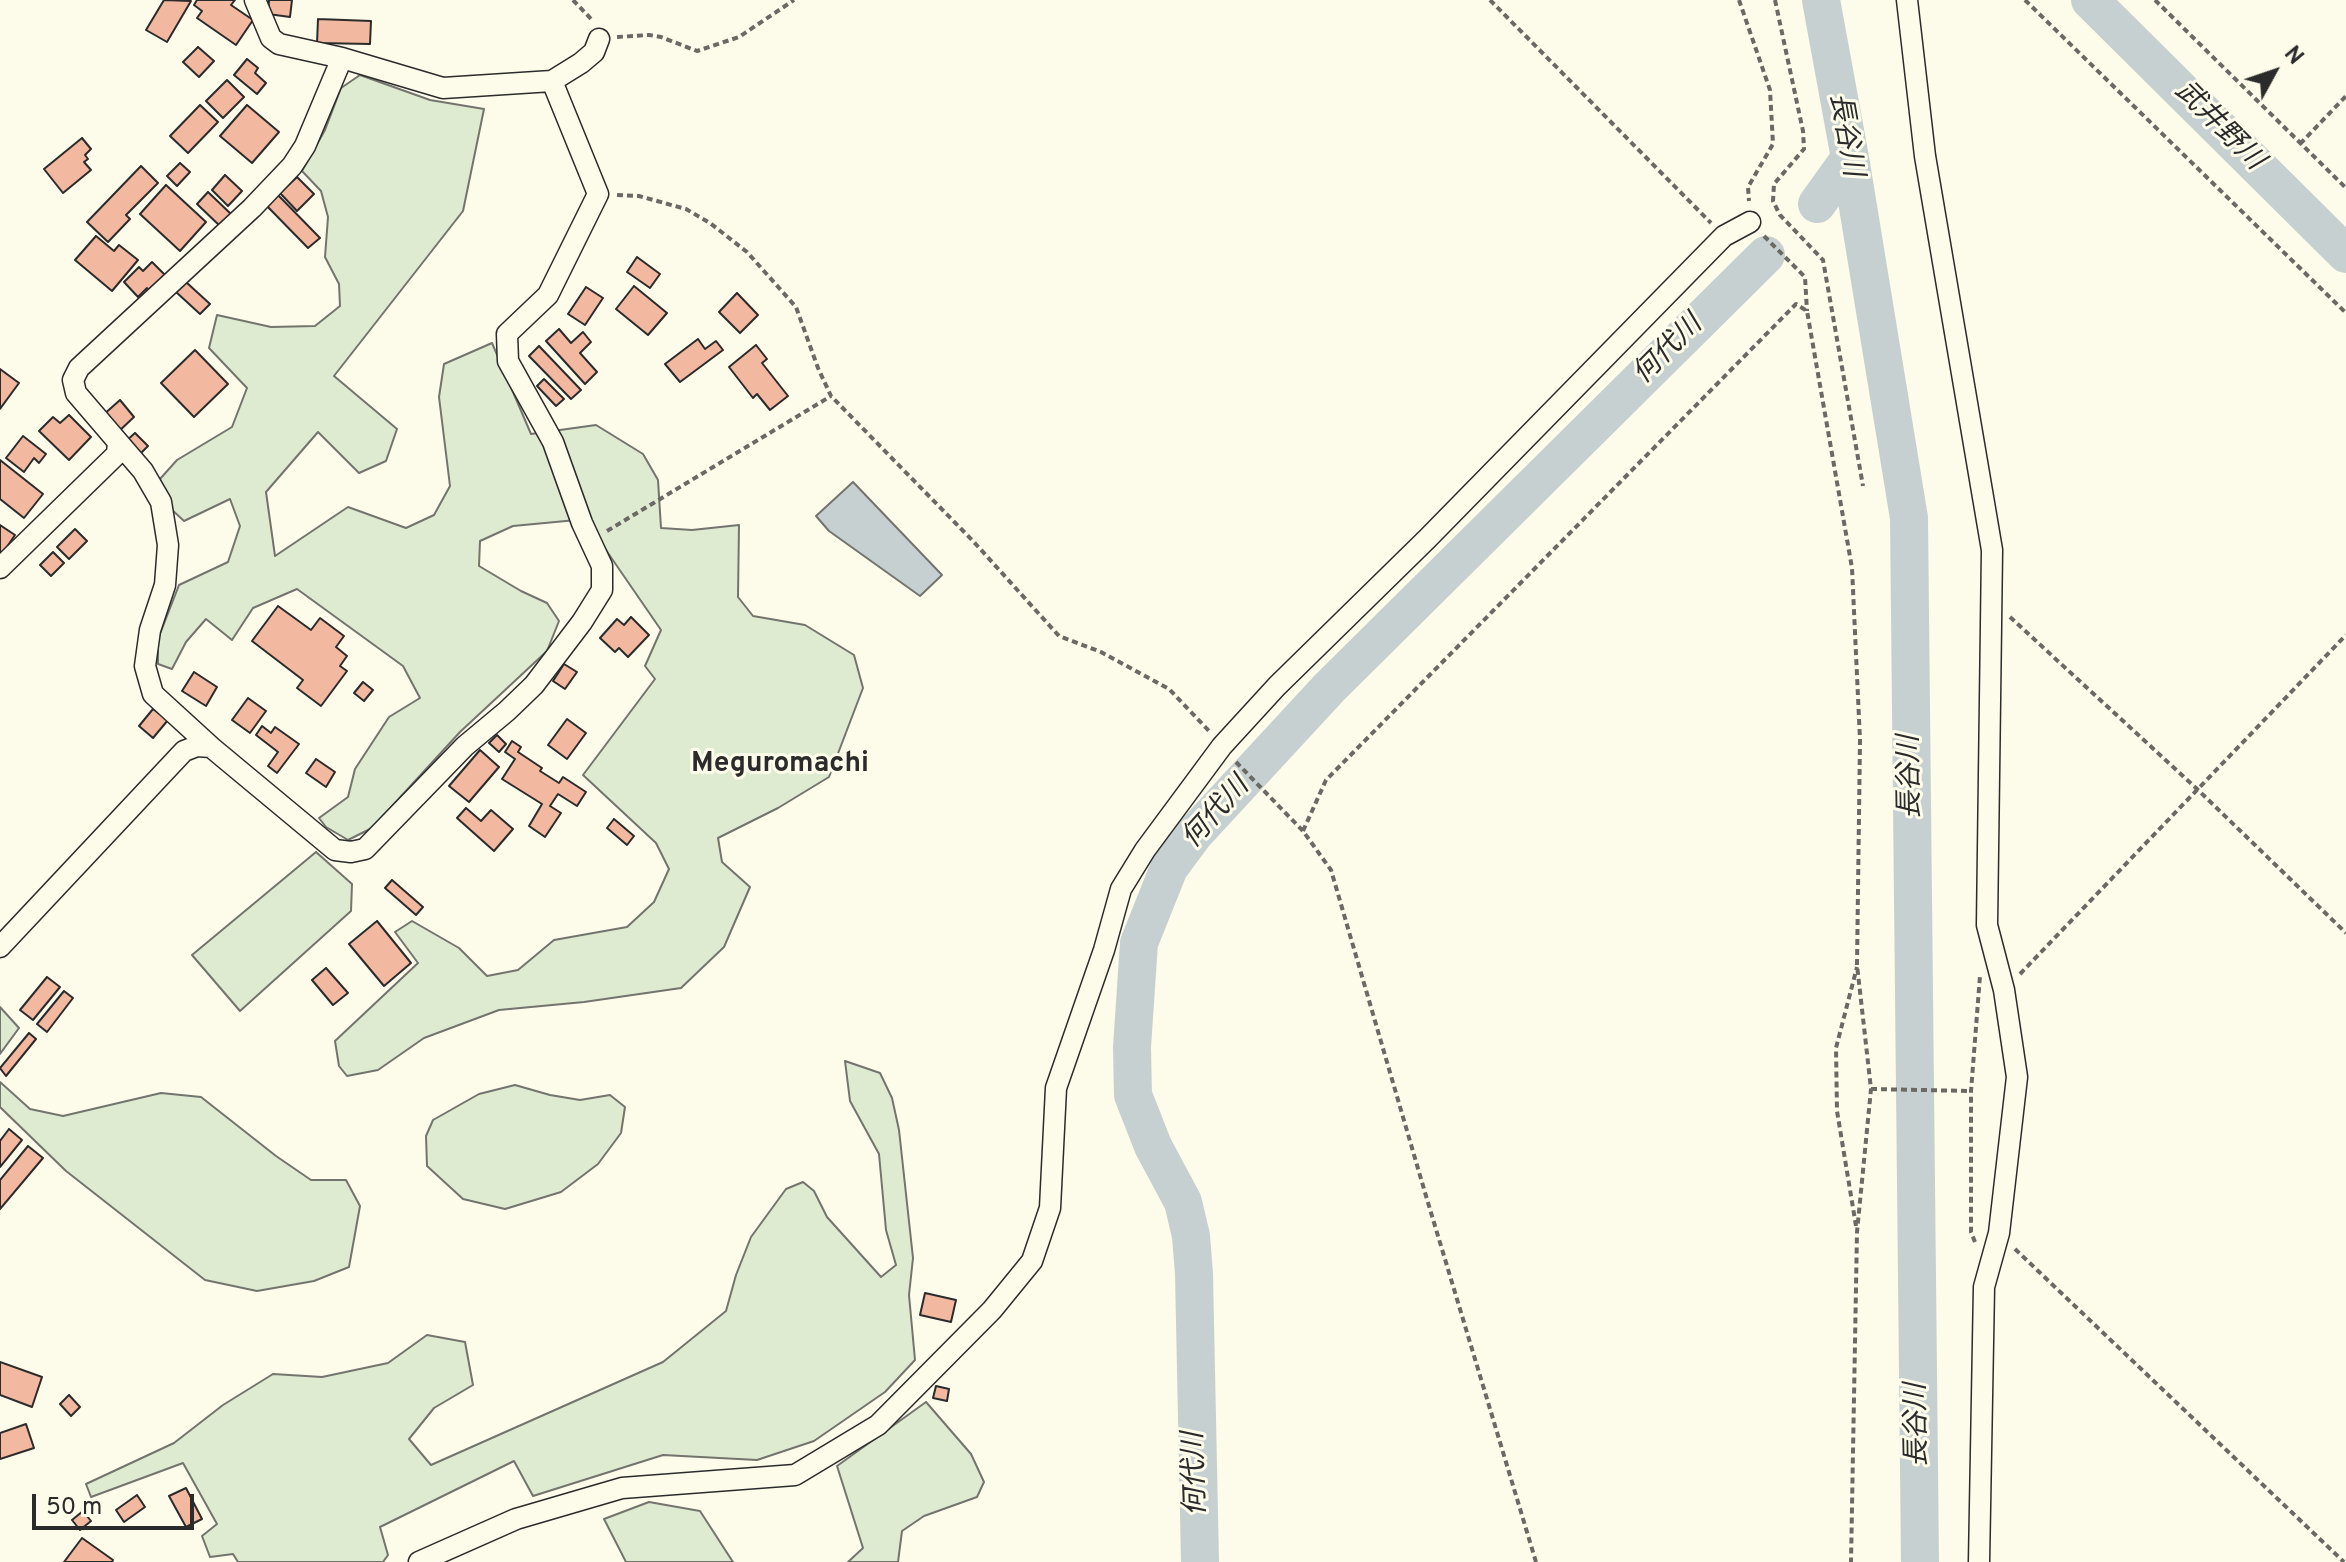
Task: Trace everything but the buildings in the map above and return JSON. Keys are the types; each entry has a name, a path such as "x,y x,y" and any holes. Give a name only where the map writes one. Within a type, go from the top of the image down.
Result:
{"street":[{"path":"255,0 271,38 279,44 342,58 443,88 552,81 594,52 599,39"},
{"path":"1907,0 1925,156 1992,550 1987,925 2004,990 2017,1077 1999,1233 1984,1287 1979,1562"},
{"path":"342,58 305,146 292,166 252,208 79,368 73,380 76,393 143,471 161,502 168,545 165,585 150,630 145,666 153,694 211,747 335,850 351,852 365,849 465,746 534,685 602,590 602,566 582,523 553,442 508,361 507,334 548,295 598,194 552,81"},
{"path":"419,1562 516,1519 622,1488 795,1475 878,1425 982,1320 1032,1261 1050,1208 1056,1088 1104,950 1121,889 1145,850 1222,746 1277,686 1427,539 1724,236 1750,222"},
{"path":"0,568 117,454 118,442"},
{"path":"0,947 184,751 197,746 211,747"}],"path":[{"path":"573,0 594,22 599,39 649,35 697,51 739,37 794,0"},
{"path":"1490,0 1724,236"},
{"path":"1739,0 1770,90 1773,144 1748,187 1750,222 1805,277 1807,311 1852,568 1860,740 1857,965 1871,1089 1857,1232 1851,1562"},
{"path":"1775,0 1803,131 1804,149 1774,184 1773,201 1780,215 1823,260 1863,486"},
{"path":"2025,0 2346,313"},
{"path":"2155,0 2346,188"},
{"path":"2300,144 2346,96"},
{"path":"598,194 639,196 686,209 747,252 796,307 831,396 973,541 1059,636 1101,652 1169,689 1303,831 1331,870 1536,1562"},
{"path":"1303,831 1326,780 1796,304 1807,311"},
{"path":"591,541 831,396"},
{"path":"1991,614 2012,617 2346,933"},
{"path":"2004,990 2346,635"},
{"path":"1987,1269 1971,1232 1971,1091 1978,980 1994,949"},
{"path":"1857,965 1836,1048 1837,1111 1857,1232"},
{"path":"1871,1089 1971,1091"},
{"path":"1999,1233 2344,1562"}],"green space":[{"path":"360,75 430,100 484,109 463,211 334,376 397,429 386,461 359,473 318,432 266,492 275,556 348,507 406,528 434,515 450,486 439,397 444,364 492,343 531,434 596,425 643,454 658,480 661,528 692,530 739,525 738,597 753,616 805,625 854,655 863,688 829,777 778,808 718,838 722,862 750,887 724,947 681,988 499,1010 424,1038 378,1070 347,1076 339,1066 335,1041 418,963 395,932 412,921 459,948 487,976 518,970 554,940 627,927 654,902 669,869 656,843 583,775 655,679 645,666 661,630 587,519 513,526 480,541 479,566 547,603 559,621 547,651 460,732 372,828 348,840 326,827 319,818 348,797 355,769 389,717 420,698 403,666 297,589 253,608 232,640 206,619 186,642 172,669 158,664 158,639 179,585 228,562 240,526 230,499 184,521 170,508 160,479 177,460 232,427 247,388 209,348 217,315 271,327 315,326 340,306 339,284 325,257 328,217 321,191 302,171 325,130 341,88"},
{"path":"316,852 352,884 351,911 240,1011 192,955"},
{"path":"0,1007 19,1028 0,1054"},
{"path":"845,1061 880,1073 892,1098 899,1130 913,1258 909,1295 915,1360 885,1392 814,1441 757,1460 663,1455 533,1496 514,1461 380,1527 388,1555 383,1562 238,1562 233,1554 210,1557 202,1536 217,1524 183,1463 91,1497 86,1484 174,1443 223,1405 273,1374 322,1377 388,1363 427,1335 465,1342 473,1385 434,1408 409,1439 431,1465 663,1362 726,1311 751,1237 786,1189 803,1182 814,1191 827,1217 881,1277 896,1265 886,1230 879,1154 850,1101"},
{"path":"0,1082 30,1109 63,1116 161,1093 201,1097 311,1180 346,1180 360,1206 349,1267 314,1281 257,1291 205,1280 66,1171 0,1107"},
{"path":"515,1085 580,1100 610,1095 625,1107 621,1133 598,1164 561,1192 505,1209 463,1199 427,1166 426,1136 433,1120 479,1094"},
{"path":"926,1402 971,1454 984,1482 977,1497 924,1516 902,1531 898,1562 848,1562 863,1548 837,1466"},
{"path":"649,1502 700,1511 733,1562 626,1562 604,1519"}],"shaded area":[{"path":"853,482 942,575 920,596 829,531 816,516"}],"waterway":[{"name":"長谷川","path":"1821,0 1909,518 1920,1562"},
{"name":"武井野川","path":"2090,0 2346,254"},
{"name":"何代川","path":"1817,204 1850,158"},
{"name":"何代川","path":"1200,1562 1191,1236 1183,1202 1153,1146 1133,1095 1132,1047 1139,943 1169,868 1195,833 1329,688 1766,255"}],"district":[{"name":"Meguromachi","path":"780,765"}]}
